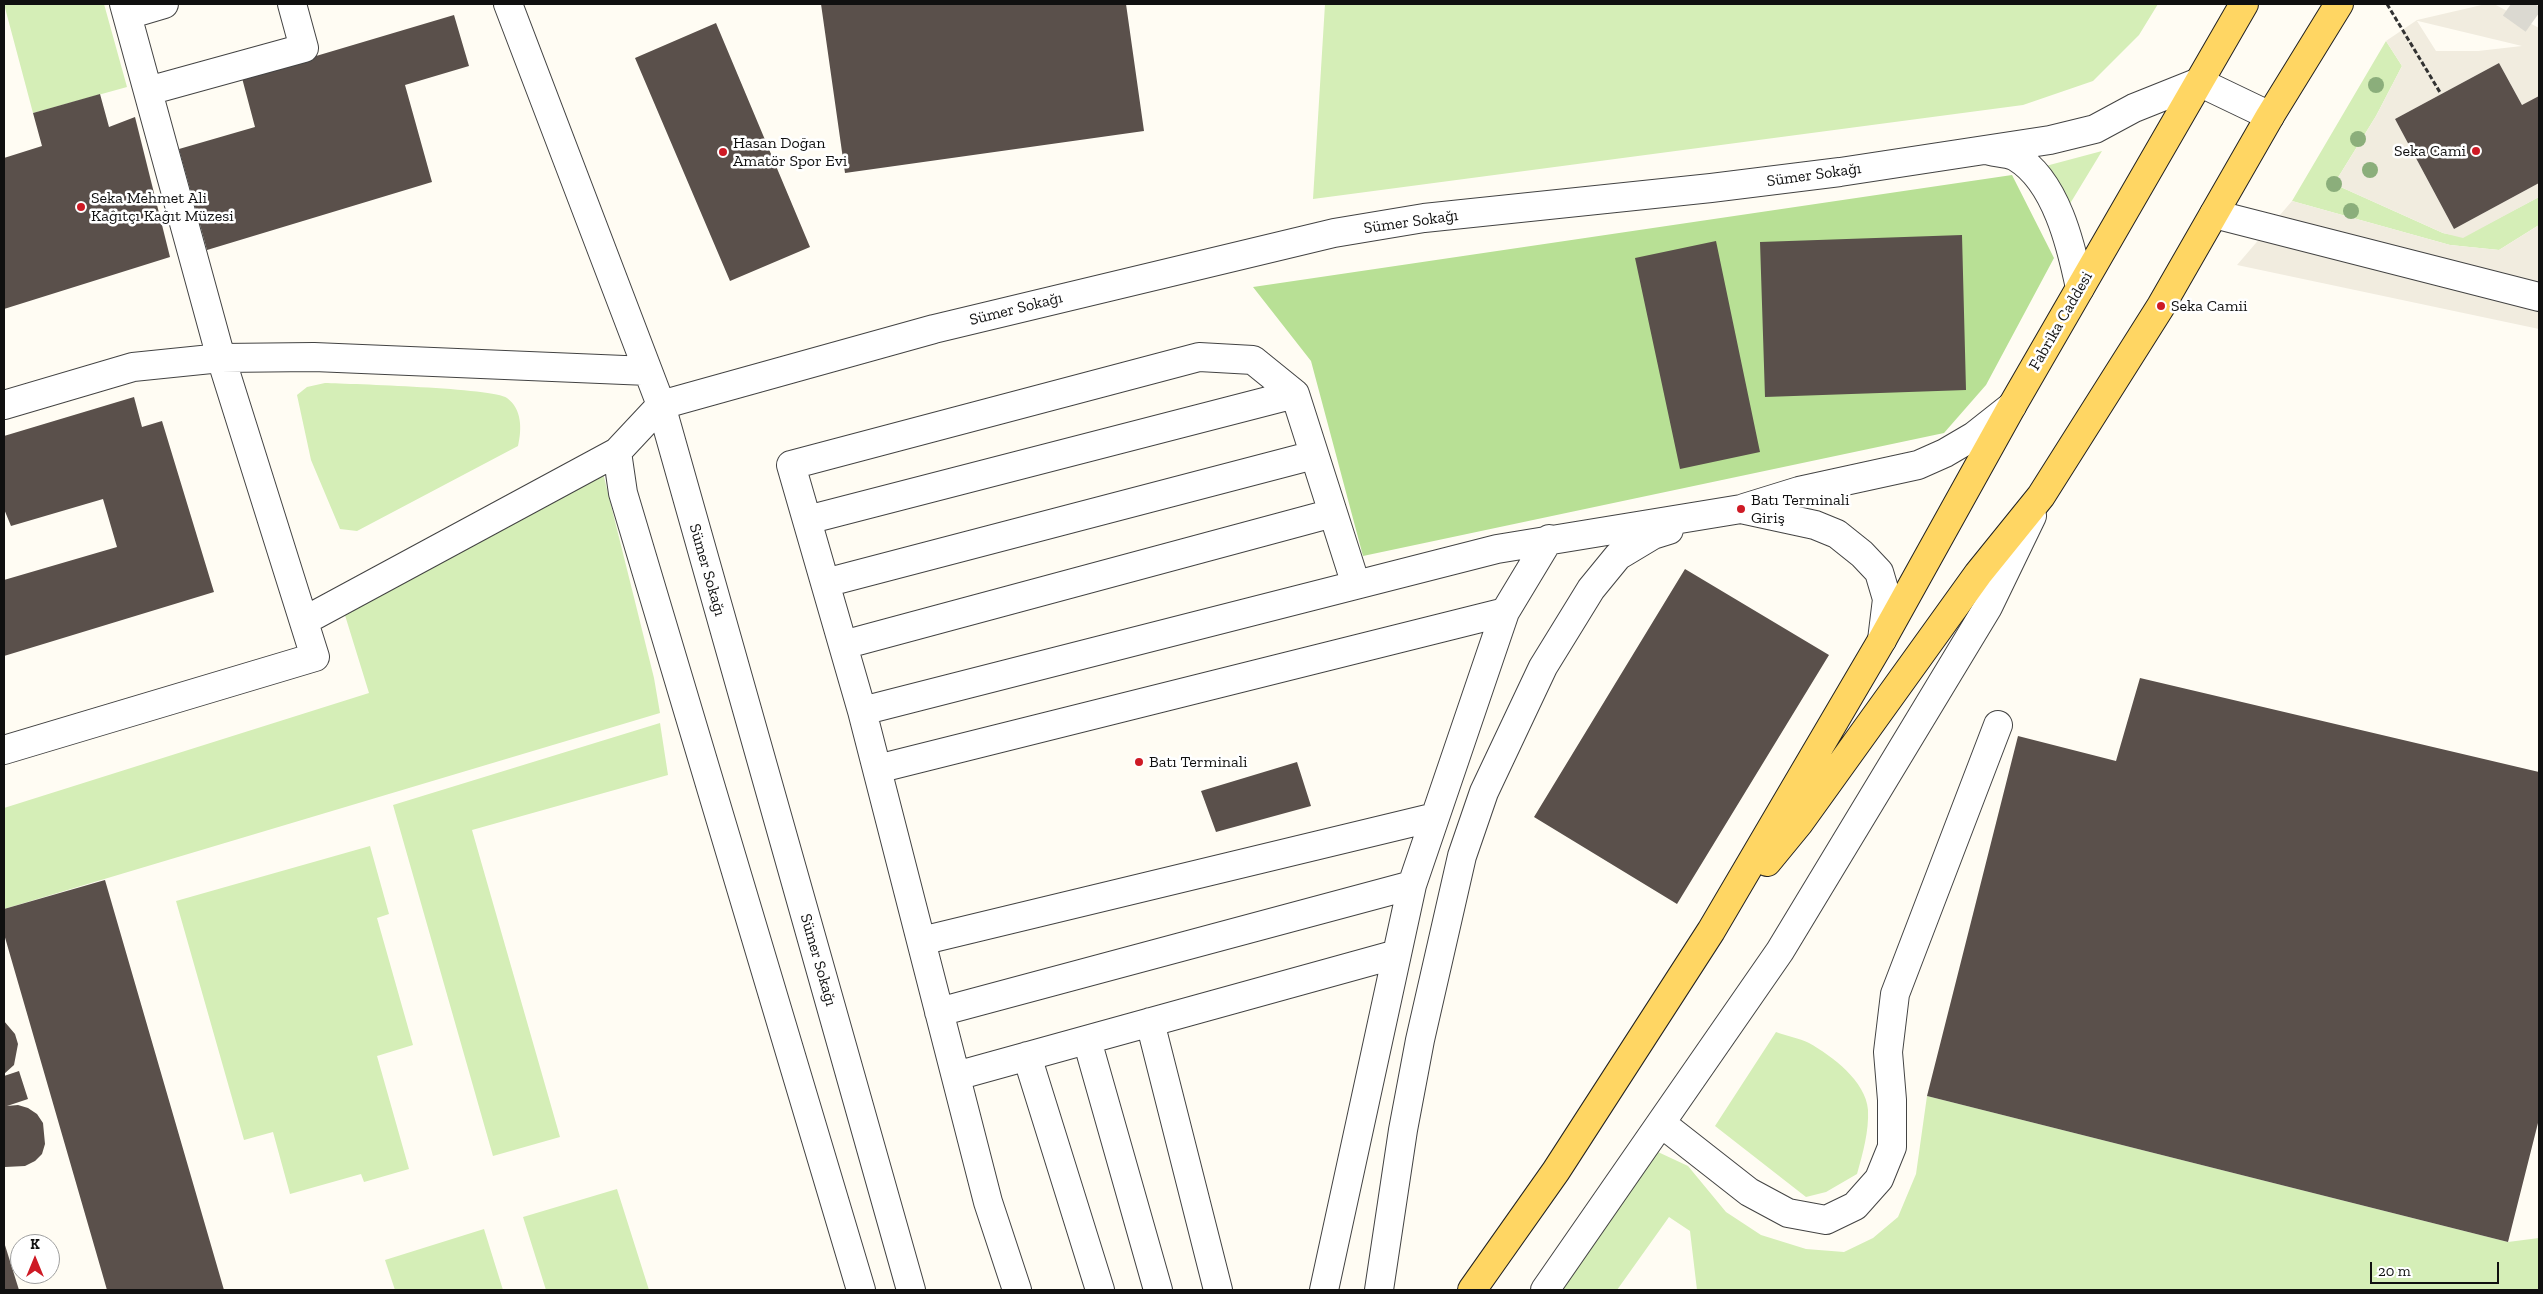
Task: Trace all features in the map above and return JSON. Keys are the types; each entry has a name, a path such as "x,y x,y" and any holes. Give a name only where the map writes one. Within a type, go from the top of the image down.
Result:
{"main road":[{"name":"Fabrika Caddesi","path":"1711,931 1882,640 2012,406 2244,4"},
{"path":"1472,1290 1556,1171 1711,931 1799,823 1978,574 2041,496 2161,306 2270,116 2339,4"}],"street":[{"path":"4,750 315,657 221,358 125,9 164,4"},
{"path":"148,91 304,48 292,4"},
{"path":"304,621 616,452 661,405 508,4"},
{"path":"2199,82 2270,116"},
{"name":"Sümer Sokağı","path":"911,1290 661,405 934,328 1334,233 1424,218 1712,188 2050,140 2095,128 2134,108 2199,82"},
{"path":"1983,150 2014,156 2033,170 2060,214 2072,248 2080,288"},
{"path":"2214,214 2539,298"},
{"path":"4,405 133,366 221,358 314,357 648,371"},
{"path":"1017,1290 988,1202 862,711 792,465 1199,357 1252,360 1295,394 1356,585"},
{"path":"807,520 1295,394"},
{"path":"1379,1290 1403,1130 1420,1040 1462,856 1484,792 1543,667 1591,589 1618,556 1653,535 1799,490 1918,465 1945,453 1974,436 2012,406"},
{"path":"616,452 622,493 861,1290"},
{"path":"825,583 1314,455"},
{"path":"1545,1290 1785,943 1988,607 2041,496"},
{"path":"862,711 1497,549 1741,509 1815,525 1837,534 1862,554 1879,572 1888,599 1882,640"},
{"path":"843,645 1333,513"},
{"path":"1324,1290 1412,885 1505,612 1549,539"},
{"path":"876,769 1505,612"},
{"path":"1661,1123 1749,1192 1788,1213 1826,1220 1855,1206 1879,1179 1892,1147 1892,1100 1888,1052 1895,994 1998,725"},
{"path":"921,941 1435,817"},
{"path":"939,1012 1412,885"},
{"path":"956,1076 1397,954"},
{"path":"1150,1022 1218,1290"},
{"path":"1087,1040 1158,1290"},
{"path":"1027,1056 1100,1290"}],"path":[{"path":"2387,4 2441,94"}],"green space":[{"path":"4,4 104,4 127,87 33,113"},
{"path":"1325,4 2158,4 2139,35 2093,81 2023,105 1313,199"},
{"path":"2386,41 2402,66 2376,116 2334,184 2443,233 2463,237 2539,197 2539,225 2499,250 2450,245 2292,201"},
{"path":"2102,151 2068,207 2042,167"},
{"path":"2012,175 2054,258 1986,385 1944,433 1363,556 1311,361 1253,287"},
{"path":"325,383 421,387 477,392 507,398 516,408 520,420 518,446 357,531 340,529 311,460 297,395 307,387"},
{"path":"603,473 654,678 660,713 4,909 4,808 369,693 344,612"},
{"path":"660,723 668,775 472,830 560,1137 493,1156 393,805"},
{"path":"370,846 389,914 377,918 413,1045 377,1056 409,1169 364,1182 361,1174 290,1194 273,1132 244,1140 176,901"},
{"path":"1776,1032 1809,1043 1837,1062 1855,1079 1866,1099 1868,1110 1867,1134 1857,1174 1826,1192 1806,1197 1715,1126"},
{"path":"1927,1096 2508,1242 2539,1238 2539,1290 1697,1290 1690,1231 1669,1217 1617,1290 1562,1290 1658,1152 1688,1166 1726,1212 1761,1235 1806,1249 1844,1252 1873,1238 1898,1217 1916,1174"},
{"path":"617,1189 649,1290 546,1290 523,1217"},
{"path":"484,1229 503,1290 395,1290 385,1260"}],"shaded area":[{"path":"2486,4 2494,4 2539,28 2539,97 2522,105 2499,63 2395,119 2454,229 2539,183 2539,197 2463,238 2443,233 2334,184 2376,116 2402,66 2386,41 2417,20","holes":["2417,21 2522,46 2478,51 2436,51"]},
{"path":"2292,201 2450,245 2499,250 2539,225 2539,329 2237,265"}],"building":[{"path":"821,4 1126,4 1144,131 845,173"},
{"path":"454,15 469,66 405,85 432,182 207,250 179,149 255,127 242,78"},
{"name":"Hasan Doğan Amatör Spor Evi","path":"716,23 810,247 730,281 635,58"},
{"name":"Seka Cami","path":"2499,63 2522,105 2539,96 2539,183 2454,229 2395,119"},
{"name":"Seka Mehmet Ali Kağıtçı Kağıt Müzesi","path":"100,94 109,127 135,117 170,257 4,309 4,158 42,146 33,113"},
{"path":"1962,235 1966,390 1765,397 1760,242"},
{"path":"1716,241 1760,452 1680,469 1635,258"},
{"path":"134,397 142,427 162,421 214,592 4,656 4,580 117,547 103,499 11,526 4,509 4,436"},
{"path":"1685,569 1829,655 1677,904 1534,817"},
{"path":"2140,678 2539,772 2539,1119 2508,1242 1927,1096 2018,736 2116,761"},
{"path":"1297,762 1311,806 1216,832 1201,791"},
{"path":"105,880 224,1290 107,1290 4,934 4,909"},
{"path":"4,1021 15,1034 18,1044 14,1065 4,1074"},
{"path":"19,1071 28,1099 7,1106 18,1105 28,1108 37,1114 43,1123 45,1144 42,1154 35,1161 25,1166 5,1167 4,1076"},
{"path":"4,1242 10,1261 10,1284 17,1284 19,1290 4,1290"}],"tunnel":[{"path":"2511,4 2539,24"}],"place":[{"name":"Seka Cami","path":"2476,151"},
{"name":"Hasan Doğan Amatör Spor Evi","path":"723,152"},
{"name":"Seka Mehmet Ali Kağıtçı Kağıt Müzesi","path":"81,207"},
{"name":"Seka Camii","path":"2161,306"},
{"name":"Batı Terminali Giriş","path":"1741,509"},
{"name":"Batı Terminali","path":"1139,762"}]}
